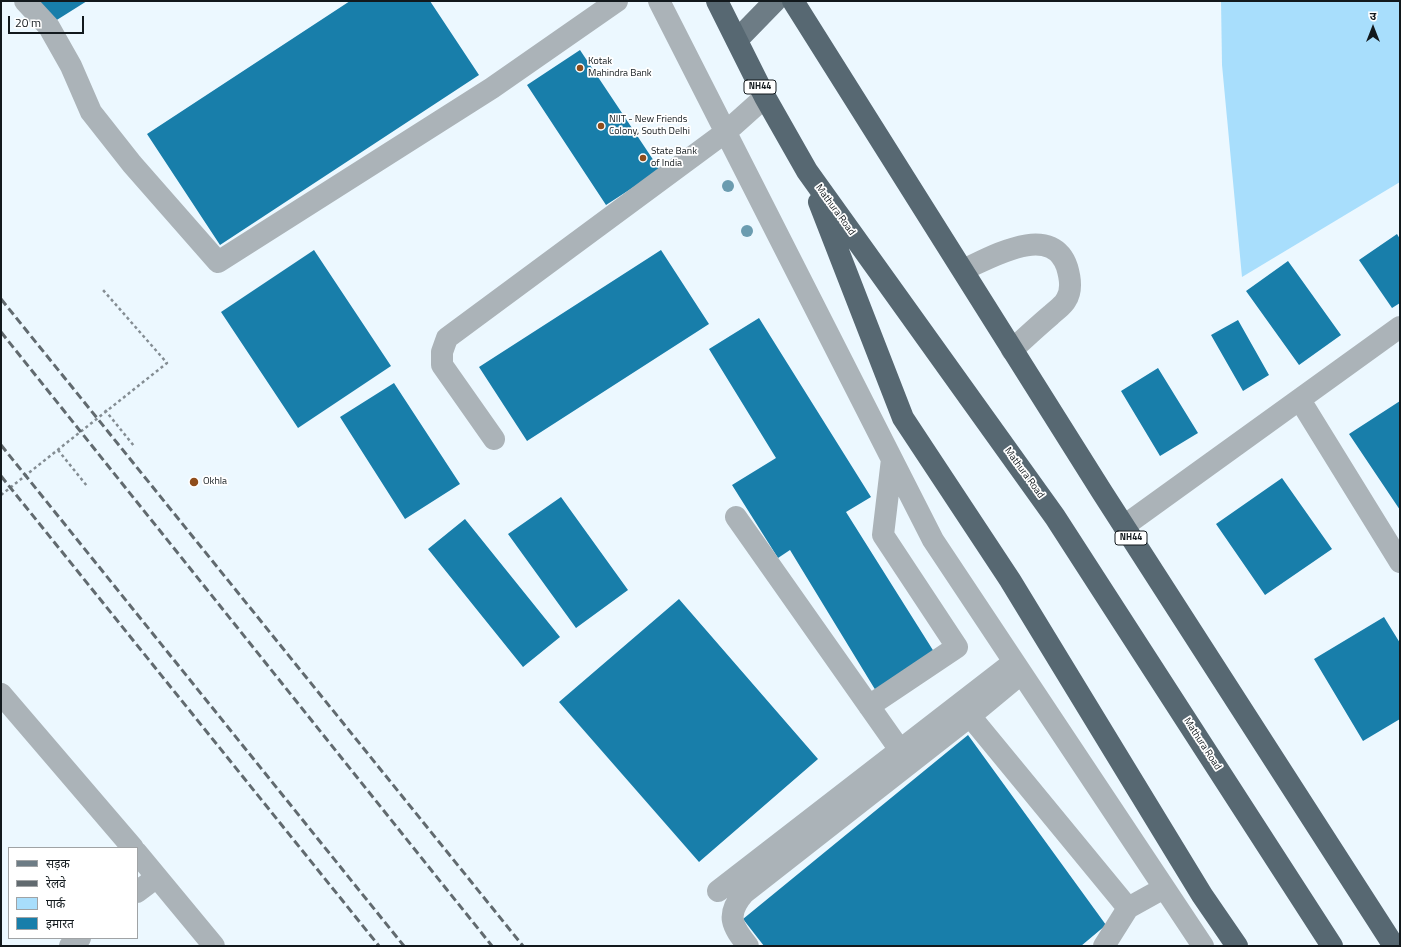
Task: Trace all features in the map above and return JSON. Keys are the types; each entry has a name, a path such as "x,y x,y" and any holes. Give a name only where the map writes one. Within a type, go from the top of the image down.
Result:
{"highway":[{"name":"Mathura Road","path":"717,1 765,97 807,171 1055,517 1332,946"},
{"name":"NH44","path":"793,1 1124,526 1394,937"},
{"path":"807,171 903,418 1010,580 1202,895 1237,946"}],"main road":[{"path":"737,40 775,1"}],"street":[{"path":"25,1 49,27 71,66 90,112 132,164 218,262 492,88 617,1"},
{"path":"659,1 727,131 829,338 933,540 1202,946"},
{"path":"494,439 442,365 442,352 447,338 727,131 765,97"},
{"path":"963,270 1016,247 1028,244 1042,244 1052,249 1059,255 1066,265 1070,286 1066,300 1012,350"},
{"path":"1124,526 1400,327"},
{"path":"1300,400 1400,562"},
{"path":"869,706 958,647 883,535 892,459"},
{"path":"736,517 900,750"},
{"path":"748,946 735,930 731,918 735,903 744,893 970,716 1017,668"},
{"path":"718,891 900,750 1017,668"},
{"path":"1,694 132,847"},
{"path":"970,716 1128,908"},
{"path":"138,854 214,946"},
{"path":"138,891 157,876"},
{"path":"1104,946 1128,908 1164,888"},
{"path":"70,946 79,939"}],"path":[{"path":"1,495 167,363 103,290"},
{"path":"105,410 134,446"},
{"path":"58,450 87,486"}],"green space":[{"path":"1221,1 1400,1 1400,182 1242,277 1222,65"}],"building":[{"path":"38,1 87,1 52,23"},
{"path":"350,1 430,1 479,75 220,245 147,134"},
{"path":"580,50 660,170 606,205 527,85"},
{"path":"1397,234 1400,239 1400,303 1392,308 1359,260"},
{"path":"314,250 391,366 298,428 221,312"},
{"path":"661,250 709,324 527,441 479,367"},
{"path":"1288,261 1341,335 1299,365 1246,291"},
{"path":"759,318 871,497 846,512 936,655 876,691 790,550 778,558 732,485 776,458 709,349"},
{"path":"1238,320 1269,375 1243,391 1211,335"},
{"path":"1158,368 1198,433 1160,456 1121,391"},
{"path":"394,383 460,484 405,519 340,417"},
{"path":"1400,401 1400,510 1349,434"},
{"path":"1282,478 1332,549 1265,595 1216,524"},
{"path":"561,497 628,590 576,628 508,534"},
{"path":"465,519 560,637 523,667 428,549"},
{"path":"679,599 818,759 699,862 559,702"},
{"path":"1384,617 1400,643 1400,719 1363,741 1314,659"},
{"path":"968,735 1106,925 1081,946 764,946 743,919"}],"railway":[{"path":"1,299 523,946"},
{"path":"1,332 492,946"},
{"path":"1,445 404,946"},
{"path":"1,476 379,946"}],"place":[{"name":"Kotak Mahindra Bank","path":"580,68"},
{"name":"NIIT - New Friends Colony, South Delhi","path":"601,126"},
{"name":"State Bank of India","path":"643,158"},
{"name":"Okhla","path":"194,482"}]}
